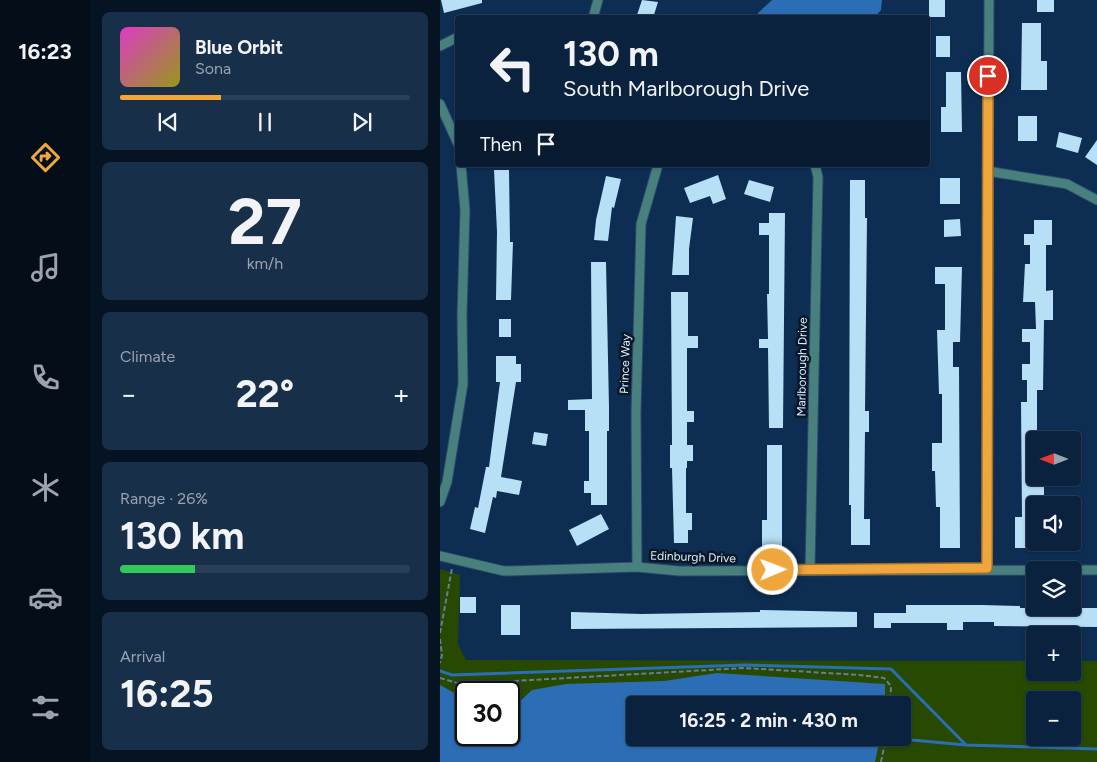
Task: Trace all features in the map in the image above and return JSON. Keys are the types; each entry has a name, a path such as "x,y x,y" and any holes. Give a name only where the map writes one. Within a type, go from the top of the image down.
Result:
{"street":[{"path":"594,15 598,0"},
{"path":"987,568 989,0"},
{"path":"440,46 455,38"},
{"path":"440,104 455,137"},
{"path":"440,502 452,455 463,384 462,315 465,210 461,167"},
{"name":"Prince Way","path":"637,567 636,413 641,224 657,167"},
{"name":"Marlborough Drive","path":"810,570 817,251 818,177 816,167"},
{"path":"987,171 1067,184 1097,200"},
{"name":"Edinburgh Drive","path":"440,556 454,561 504,571 637,567 679,571 987,568 1097,570"}],"path":[{"path":"440,632 454,561"},
{"path":"440,639 442,655 440,662"},
{"path":"440,678 461,684 744,668 884,678 891,686 890,696"},
{"path":"881,762 885,746"}],"green space":[{"path":"440,569 460,575 458,644 466,660 1026,661 1026,681 1081,681 1081,661 1097,661 1097,762 440,762"}],"water":[{"path":"772,0 882,0 881,10 877,15 758,15"},
{"path":"717,673 885,684 885,696 626,696 626,746 878,746 875,762 440,762 440,685 455,693 455,746 520,746 520,701 532,690 566,684 664,681"}],"building":[{"path":"441,0 482,0 482,3 444,13"},
{"path":"642,0 658,2 654,15 637,15"},
{"path":"929,0 945,0 945,17 930,17"},
{"path":"1037,0 1054,0 1054,12 1037,12"},
{"path":"1022,23 1041,23 1041,61 1047,61 1047,90 1021,90"},
{"path":"936,36 950,36 950,57 936,57"},
{"path":"946,72 961,72 962,132 941,132 941,107 946,107"},
{"path":"1018,116 1037,116 1037,141 1018,141"},
{"path":"1059,132 1082,138 1078,153 1056,147"},
{"path":"1097,140 1097,165 1085,157"},
{"path":"494,170 509,170 510,242 513,242 511,300 496,300 497,232"},
{"path":"718,175 726,199 713,204 710,196 690,203 684,188"},
{"path":"606,176 621,179 614,208 612,207 608,241 594,240 596,220"},
{"path":"940,178 960,178 960,204 940,204"},
{"path":"749,180 774,187 770,202 744,194"},
{"path":"850,180 865,180 865,218 867,218 865,411 869,411 869,432 865,432 864,519 870,519 870,545 851,545 851,505 849,505"},
{"path":"769,213 785,213 783,428 769,428 768,348 759,348 759,339 768,339 769,235 759,235 759,223 769,223"},
{"path":"676,216 693,218 689,249 689,275 672,275"},
{"path":"960,219 961,236 944,237 944,220"},
{"path":"1034,220 1052,220 1052,245 1046,245 1046,291 1053,290 1053,320 1044,320 1043,390 1037,390 1037,431 1026,431 1026,486 1044,486 1044,496 1026,496 1026,548 1015,548 1015,517 1022,517 1021,402 1027,402 1027,380 1022,380 1022,364 1030,364 1030,342 1022,342 1022,329 1036,329 1035,302 1023,302 1025,264 1030,264 1030,245 1024,245 1024,234 1034,234"},
{"path":"591,262 606,262 609,407 609,431 607,431 607,505 591,505 591,493 584,493 584,481 589,481 589,431 585,431 585,410 568,410 568,400 592,399"},
{"path":"935,267 962,267 960,342 953,342 953,367 959,367 960,548 940,548 940,507 936,507 935,471 932,471 932,443 942,443 942,394 939,394 937,330 945,330 945,284 935,284"},
{"path":"671,292 688,292 688,336 698,336 698,348 687,348 687,411 694,411 694,422 687,422 687,445 693,445 693,461 687,461 686,468 686,513 692,513 692,530 688,530 688,543 674,543 672,468 670,468 670,445 672,445"},
{"path":"499,319 511,319 511,337 499,337"},
{"path":"496,356 516,356 516,364 521,364 521,382 516,382 501,477 522,481 519,495 497,491 496,498 493,497 485,533 470,529 475,507 478,508 486,467 489,467 500,382 496,382"},
{"path":"534,432 548,434 546,446 532,444"},
{"path":"767,445 782,445 782,546 762,546 762,520 767,520"},
{"path":"601,514 609,529 577,546 569,530"},
{"path":"460,597 476,597 476,613 460,613"},
{"path":"501,605 520,605 520,635 501,635"},
{"path":"906,605 1020,606 1020,608 1026,608 1026,616 1081,616 1081,608 1097,608 1097,627 994,626 994,622 963,622 963,630 947,630 947,623 891,623 891,628 874,628 874,613 906,613"},
{"path":"760,610 857,612 857,627 571,629 571,612 642,614 760,612"}],"waterway":[{"path":"440,671 452,675 745,665 891,669 966,745"},
{"path":"911,740 966,745 1097,749"}],"route":[{"path":"773,570 987,568 988,76"}]}
